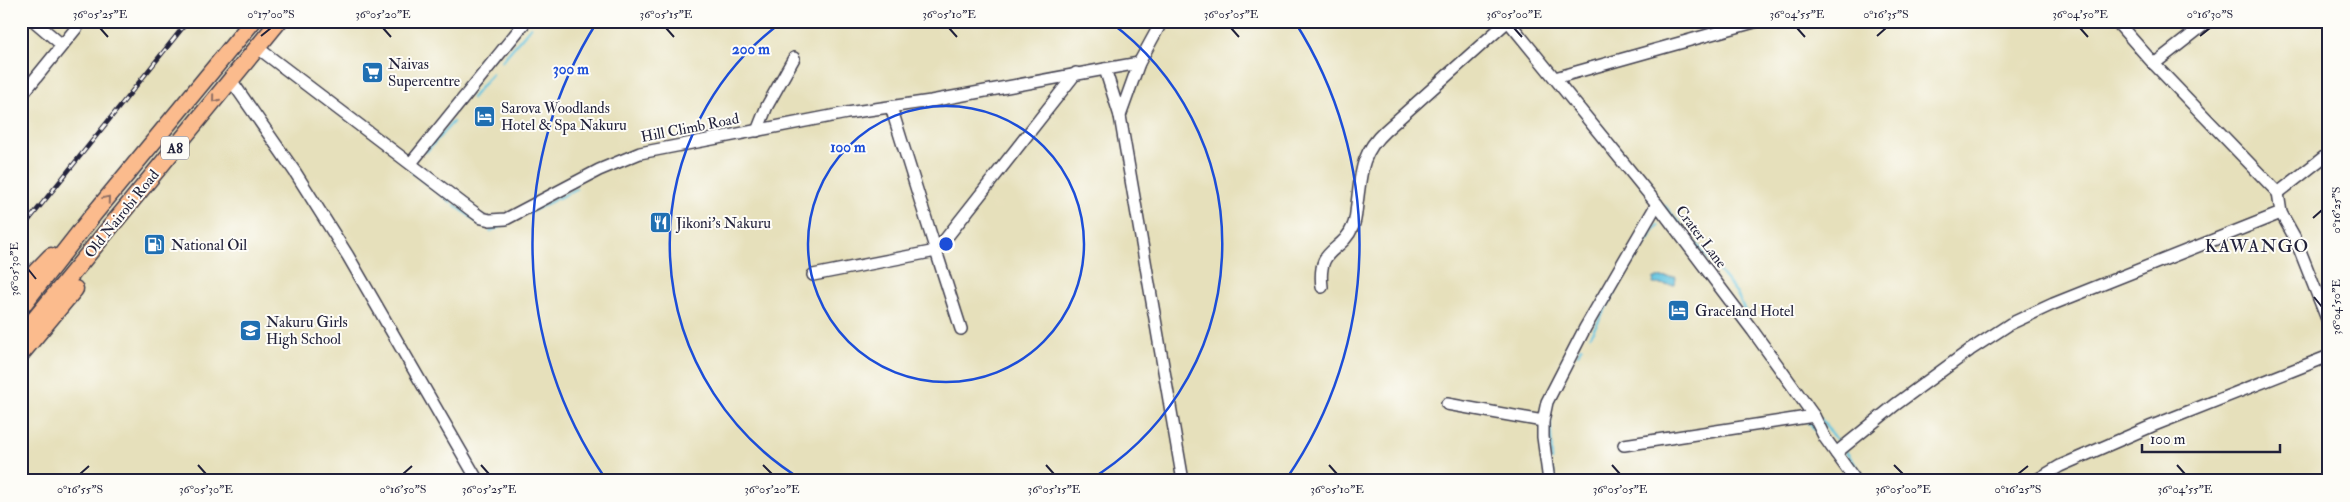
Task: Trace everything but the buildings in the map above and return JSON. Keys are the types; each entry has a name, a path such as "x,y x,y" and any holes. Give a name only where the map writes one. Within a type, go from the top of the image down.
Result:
{"highway":[{"name":"Old Nairobi Road","path":"21,307 93,215 253,21"},
{"name":"Old Nairobi Road","path":"21,336 73,276 279,21"},
{"path":"21,287 93,215"},
{"path":"21,354 70,295 92,263 110,228"}],"street":[{"path":"34,21 62,45"},
{"path":"21,96 82,21"},
{"path":"411,163 526,21"},
{"path":"1120,116 1139,63 1162,21"},
{"path":"1322,287 1321,265 1328,254 1348,236 1354,226 1363,164 1368,151 1385,131 1508,21"},
{"name":"Crater Lane","path":"1508,21 1657,204 1814,416 1825,438 1856,481"},
{"path":"1555,78 1758,21"},
{"path":"2116,21 2154,64 2278,193 2281,213 2295,238 2329,324"},
{"path":"2154,64 2209,21"},
{"name":"Hill Climb Road","path":"258,48 482,218 499,220 513,217 568,186 631,156 847,113 1139,63"},
{"path":"757,131 767,106 794,58"},
{"path":"1105,69 1120,116 1182,481"},
{"path":"813,275 936,251 1076,73"},
{"path":"231,80 295,172 352,262 478,481"},
{"path":"891,106 960,329"},
{"path":"2278,193 2329,154"},
{"path":"1549,481 1543,442 1543,421 1547,402 1585,328 1657,204"},
{"path":"1836,453 1894,405 1970,350 2010,324 2053,304 2281,213"},
{"path":"2035,481 2060,466 2152,426 2329,356"},
{"path":"1447,404 1543,421"},
{"path":"1624,445 1814,416"}],"water":[{"path":"1676,277 1675,285 1653,284 1654,278"}],"waterway":[{"path":"502,61 531,27"},
{"path":"472,98 492,74"},
{"path":"426,152 453,122"},
{"path":"412,172 451,202"},
{"path":"529,213 576,189"},
{"path":"455,205 480,224"},
{"path":"1665,206 1736,292 1746,313"},
{"path":"490,231 506,224"},
{"path":"1590,336 1632,262 1658,225"},
{"path":"1578,354 1582,347"},
{"path":"1550,415 1552,460"},
{"path":"1821,419 1837,440"},
{"path":"1808,421 1817,433"},
{"path":"1845,450 1867,481"},
{"path":"1553,470 1555,481"}],"railway":[{"path":"21,230 188,21"}],"place":[{"name":"Naivas Supercentre","path":"372,73"},
{"name":"Sarova Woodlands Hotel & Spa Nakuru","path":"485,117"},
{"name":"Jikoni’s Nakuru","path":"660,223"},
{"name":"National Oil","path":"155,245"},
{"name":"Graceland Hotel","path":"1679,311"},
{"name":"Nakuru Girls High School","path":"250,331"}],"district":[{"name":"KAWANGO","path":"2257,246"}]}
